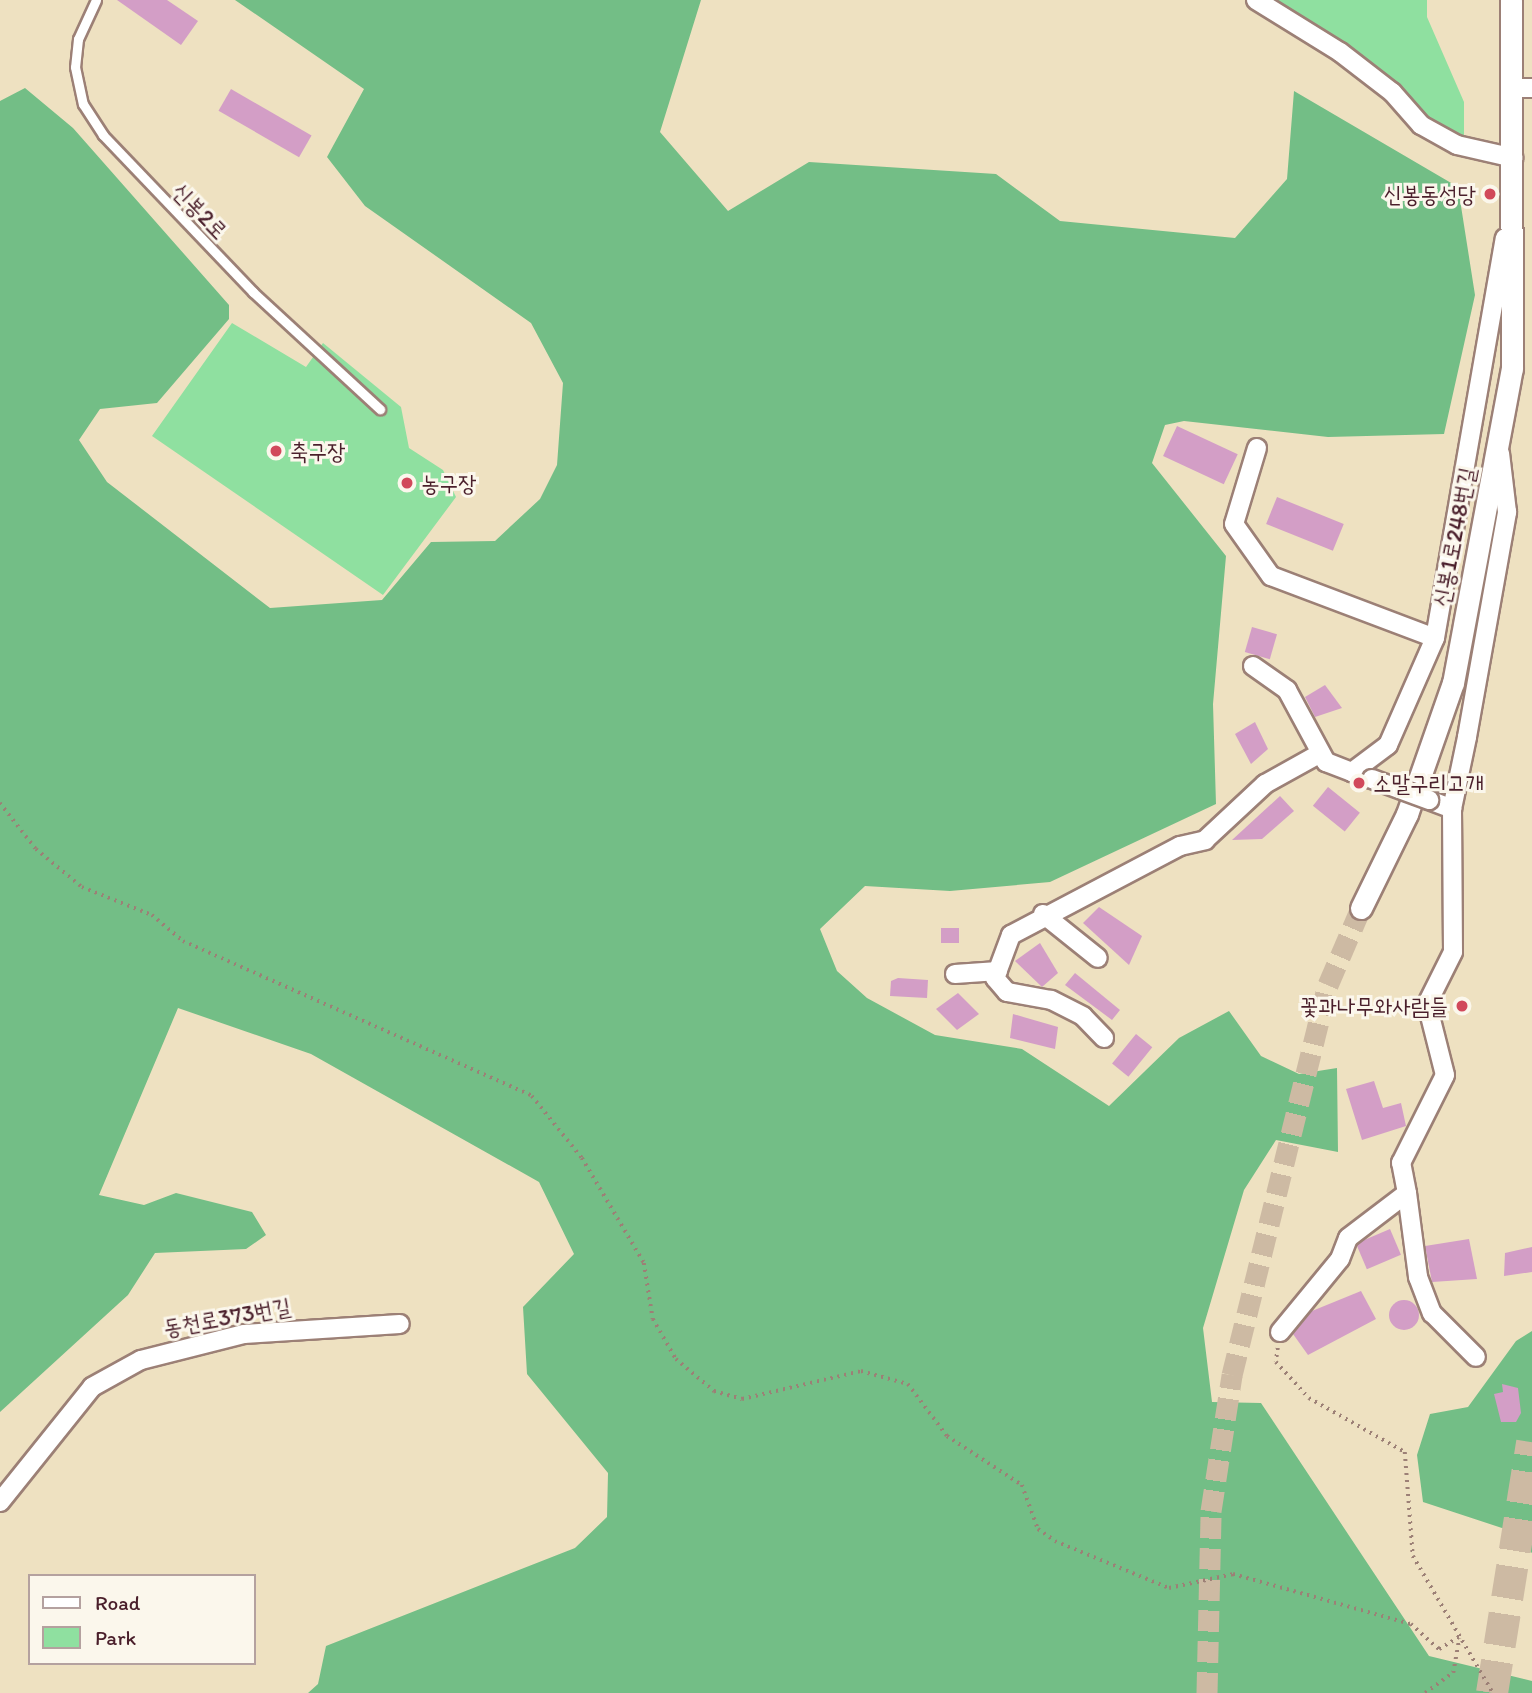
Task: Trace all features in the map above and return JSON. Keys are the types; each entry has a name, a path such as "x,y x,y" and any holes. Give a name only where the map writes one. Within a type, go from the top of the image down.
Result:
{"street":[{"path":"1256,0 1350,60 1421,125 1457,145 1514,158"},
{"name":"신봉1로248번길","path":"1361,908 1407,814 1453,683 1512,369 1514,158 1522,88 1510,0"},
{"path":"1352,772 1393,737 1436,638 1514,187"},
{"path":"1476,1357 1432,1313 1418,1277 1401,1163 1445,1075 1427,1004 1453,952 1452,809 1507,512 1499,441"},
{"path":"1257,448 1234,524 1271,576 1436,638"},
{"path":"1253,666 1287,690 1320,754 1352,772 1452,809"},
{"path":"996,974 1011,935 1043,914 1180,846 1205,840 1265,784 1320,754"},
{"path":"1043,914 1098,958"},
{"path":"955,974 996,974"},
{"path":"996,974 1007,992 1051,1000 1083,1016 1104,1038"},
{"path":"1280,1332 1340,1259 1348,1238 1407,1193"},
{"name":"동천로373번길","path":"0,1502 92,1387 141,1360 244,1334 400,1324"}],"lane":[{"name":"신봉2로","path":"96,0 78,39 75,67 82,104 103,135 253,292 380,409"}],"path":[{"path":"0,803 36,849 82,887 152,915 183,942 532,1096 582,1158 644,1263 653,1319 676,1359 714,1391 741,1399 861,1371 908,1384 947,1436 1022,1485 1038,1529 1055,1541 1169,1588 1233,1574 1411,1624 1439,1648 1459,1637"},
{"path":"1280,1332 1276,1362 1309,1398 1405,1452 1413,1556 1493,1693"},
{"path":"1425,1693 1453,1673 1459,1637"}],"green space":[{"path":"235,0 701,0 660,132 728,211 809,162 996,174 1060,221 1235,238 1287,179 1294,91 1458,187 1475,295 1444,434 1328,437 1184,421 1165,425 1152,463 1226,556 1213,704 1216,804 1050,882 950,891 865,886 820,929 837,971 867,998 935,1035 1022,1049 1109,1106 1179,1038 1229,1011 1261,1056 1299,1074 1337,1068 1338,1152 1276,1140 1244,1190 1203,1328 1212,1402 1261,1403 1429,1656 1532,1681 1532,1693 308,1693 318,1684 326,1646 575,1548 607,1517 608,1473 527,1374 523,1307 574,1254 539,1182 311,1054 178,1008 99,1195 144,1205 176,1193 252,1212 266,1235 246,1249 155,1253 128,1295 0,1412 0,101 25,88 73,128 229,305 229,319 157,403 100,409 79,440 107,482 270,608 382,600 431,542 495,541 540,499 557,465 563,383 531,323 365,206 327,157 364,89"},
{"path":"1258,0 1427,0 1427,17 1464,102 1464,136 1422,122"},
{"path":"232,323 306,367 323,343 401,407 409,448 443,470 456,497 383,595 152,436"},
{"path":"1532,1331 1532,1553 1505,1529 1423,1502 1417,1455 1430,1414 1468,1407 1516,1341"}],"building":[{"path":"117,0 167,0 198,21 181,45"},
{"path":"231,89 312,135 299,157 218,111"},
{"path":"1177,426 1238,454 1224,484 1163,456"},
{"path":"1277,497 1344,524 1333,551 1266,524"},
{"path":"1252,627 1277,634 1270,659 1245,652"},
{"path":"1325,685 1342,708 1315,717 1305,697"},
{"path":"1255,722 1268,749 1251,764 1235,734"},
{"path":"1328,787 1360,813 1345,831 1313,806"},
{"path":"1280,796 1294,811 1262,839 1232,840"},
{"path":"1099,907 1142,936 1129,965 1083,923"},
{"path":"941,928 959,928 959,943 941,943"},
{"path":"1040,943 1058,973 1042,987 1015,961"},
{"path":"1075,973 1120,1010 1112,1020 1065,985"},
{"path":"898,978 928,980 927,998 890,996 891,981"},
{"path":"958,993 979,1014 957,1030 936,1009"},
{"path":"1013,1014 1058,1027 1055,1049 1010,1038"},
{"path":"1136,1034 1152,1047 1128,1077 1112,1064"},
{"path":"1374,1081 1383,1108 1401,1103 1406,1126 1362,1140 1346,1089"},
{"path":"1390,1229 1401,1255 1367,1269 1356,1243"},
{"path":"1469,1239 1477,1279 1432,1282 1425,1246"},
{"path":"1532,1247 1532,1272 1504,1276 1505,1253"},
{"path":"1361,1291 1376,1319 1308,1355 1293,1334 1312,1311"},
{"path":"1404,1300 1415,1304 1419,1315 1415,1326 1404,1330 1393,1326 1389,1315 1393,1304"},
{"path":"1502,1384 1518,1388 1521,1413 1516,1422 1501,1422 1494,1394 1503,1392"}],"tunnel":[{"path":"1207,1693 1211,1511 1232,1375 1328,985 1361,908"},
{"path":"1492,1693 1532,1442"}],"place":[{"name":"신봉동성당","path":"1490,194"},
{"name":"축구장","path":"276,451"},
{"name":"농구장","path":"407,483"},
{"name":"소말구리고개","path":"1359,783"},
{"name":"꽃과나무와사람들","path":"1462,1006"}]}
